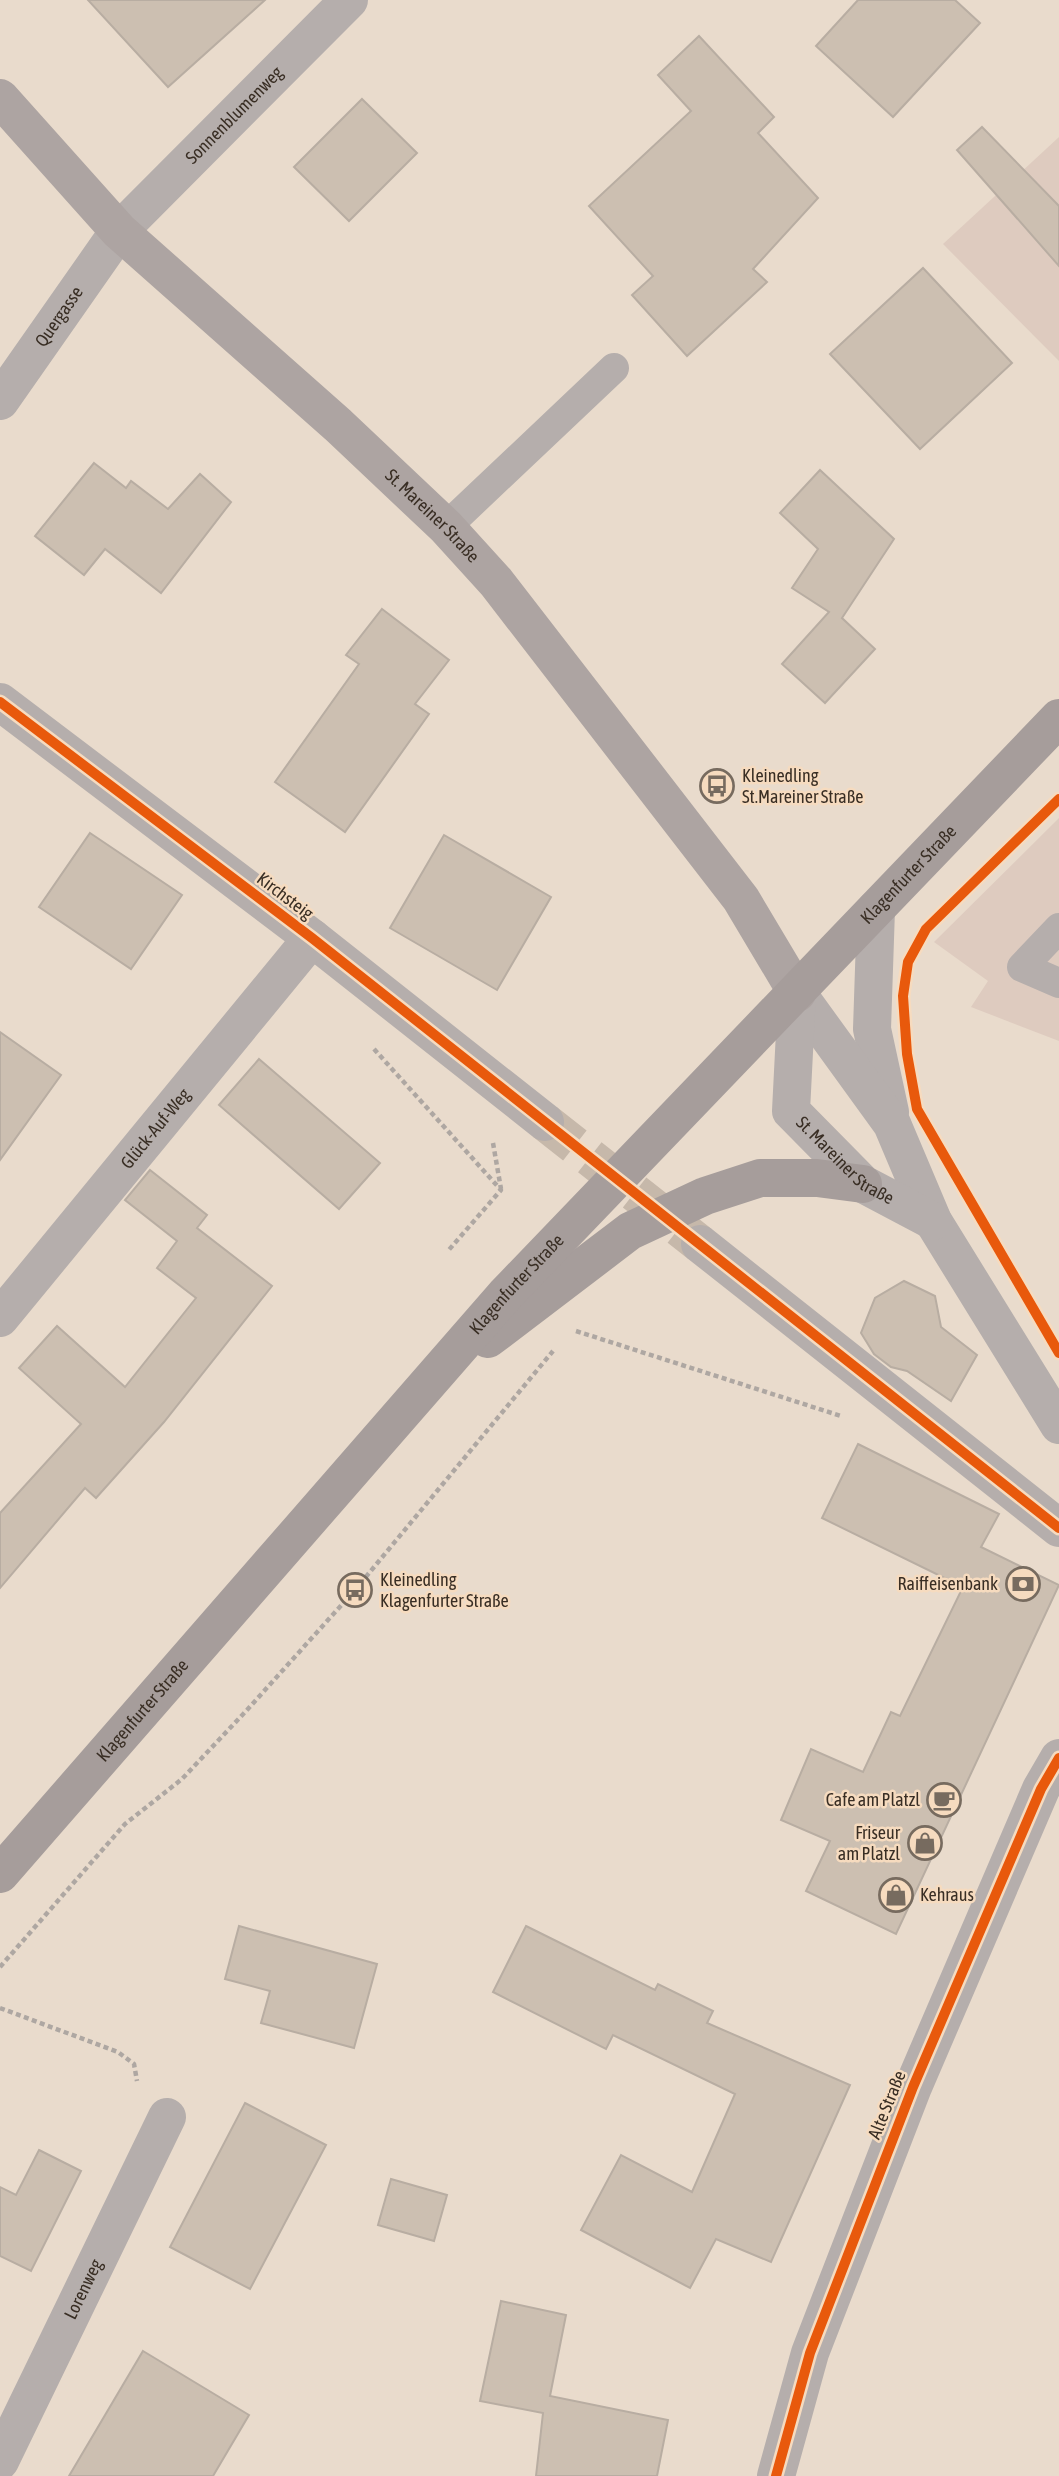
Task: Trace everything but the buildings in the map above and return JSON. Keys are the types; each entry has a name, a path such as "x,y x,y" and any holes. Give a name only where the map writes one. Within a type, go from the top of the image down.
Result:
{"main road":[{"name":"St. Mareiner Straße","path":"0,98 119,230 338,425 446,527 496,582 741,899 797,993"},
{"name":"Klagenfurter Straße","path":"0,1874 505,1295 1059,718"},
{"path":"423,1390 630,1231 705,1196 760,1178 817,1178 863,1184"}],"street":[{"name":"Sonnenblumenweg","path":"119,230 349,0"},
{"name":"Quergasse","path":"0,401 119,230"},
{"name":"Kirchsteig","path":"0,702 312,938 545,1122"},
{"path":"876,909 872,1029 892,1124"},
{"name":"Glück-Auf-Weg","path":"0,1318 312,938"},
{"name":"St. Mareiner Straße","path":"797,993 892,1124 933,1221 1059,1425"},
{"name":"St. Mareiner Straße","path":"797,993 791,1111 863,1184 933,1221"},
{"path":"700,1244 1059,1528"},
{"name":"Alte Straße","path":"776,2476 810,2353 913,2087 1041,1789 1059,1758"},
{"name":"Lorenweg","path":"0,2461 167,2117"}],"lane":[{"path":"446,527 614,368"},
{"path":"1059,928 1022,967 1059,983"}],"path":[{"path":"373,1049 501,1190 447,1252"},
{"path":"572,1329 842,1417"},
{"path":"0,1966 125,1824 182,1779 355,1590 554,1350"},
{"path":"0,2008 118,2052 134,2064 141,2102 167,2117"}],"shaded area":[{"path":"1059,137 1059,361 943,244"},
{"path":"1059,818 1059,1041 971,1007 988,981 934,942"}],"tunnel":[{"path":"545,1122 700,1244"}],"cycle path":[{"path":"0,702 312,938 1059,1528"},
{"path":"1059,799 926,929 908,962 903,996 907,1054 917,1109 1059,1353"},
{"path":"776,2476 810,2353 913,2087 1041,1789 1059,1758"}],"place":[{"name":"Kleinedling St.Mareiner Straße","path":"717,786"},
{"name":"Raiffeisenbank","path":"1023,1584"},
{"name":"Kleinedling Klagenfurter Straße","path":"355,1590"},
{"name":"Cafe am Platzl","path":"944,1800"},
{"name":"Friseur am Platzl","path":"925,1843"},
{"name":"Kehraus","path":"896,1895"}]}
